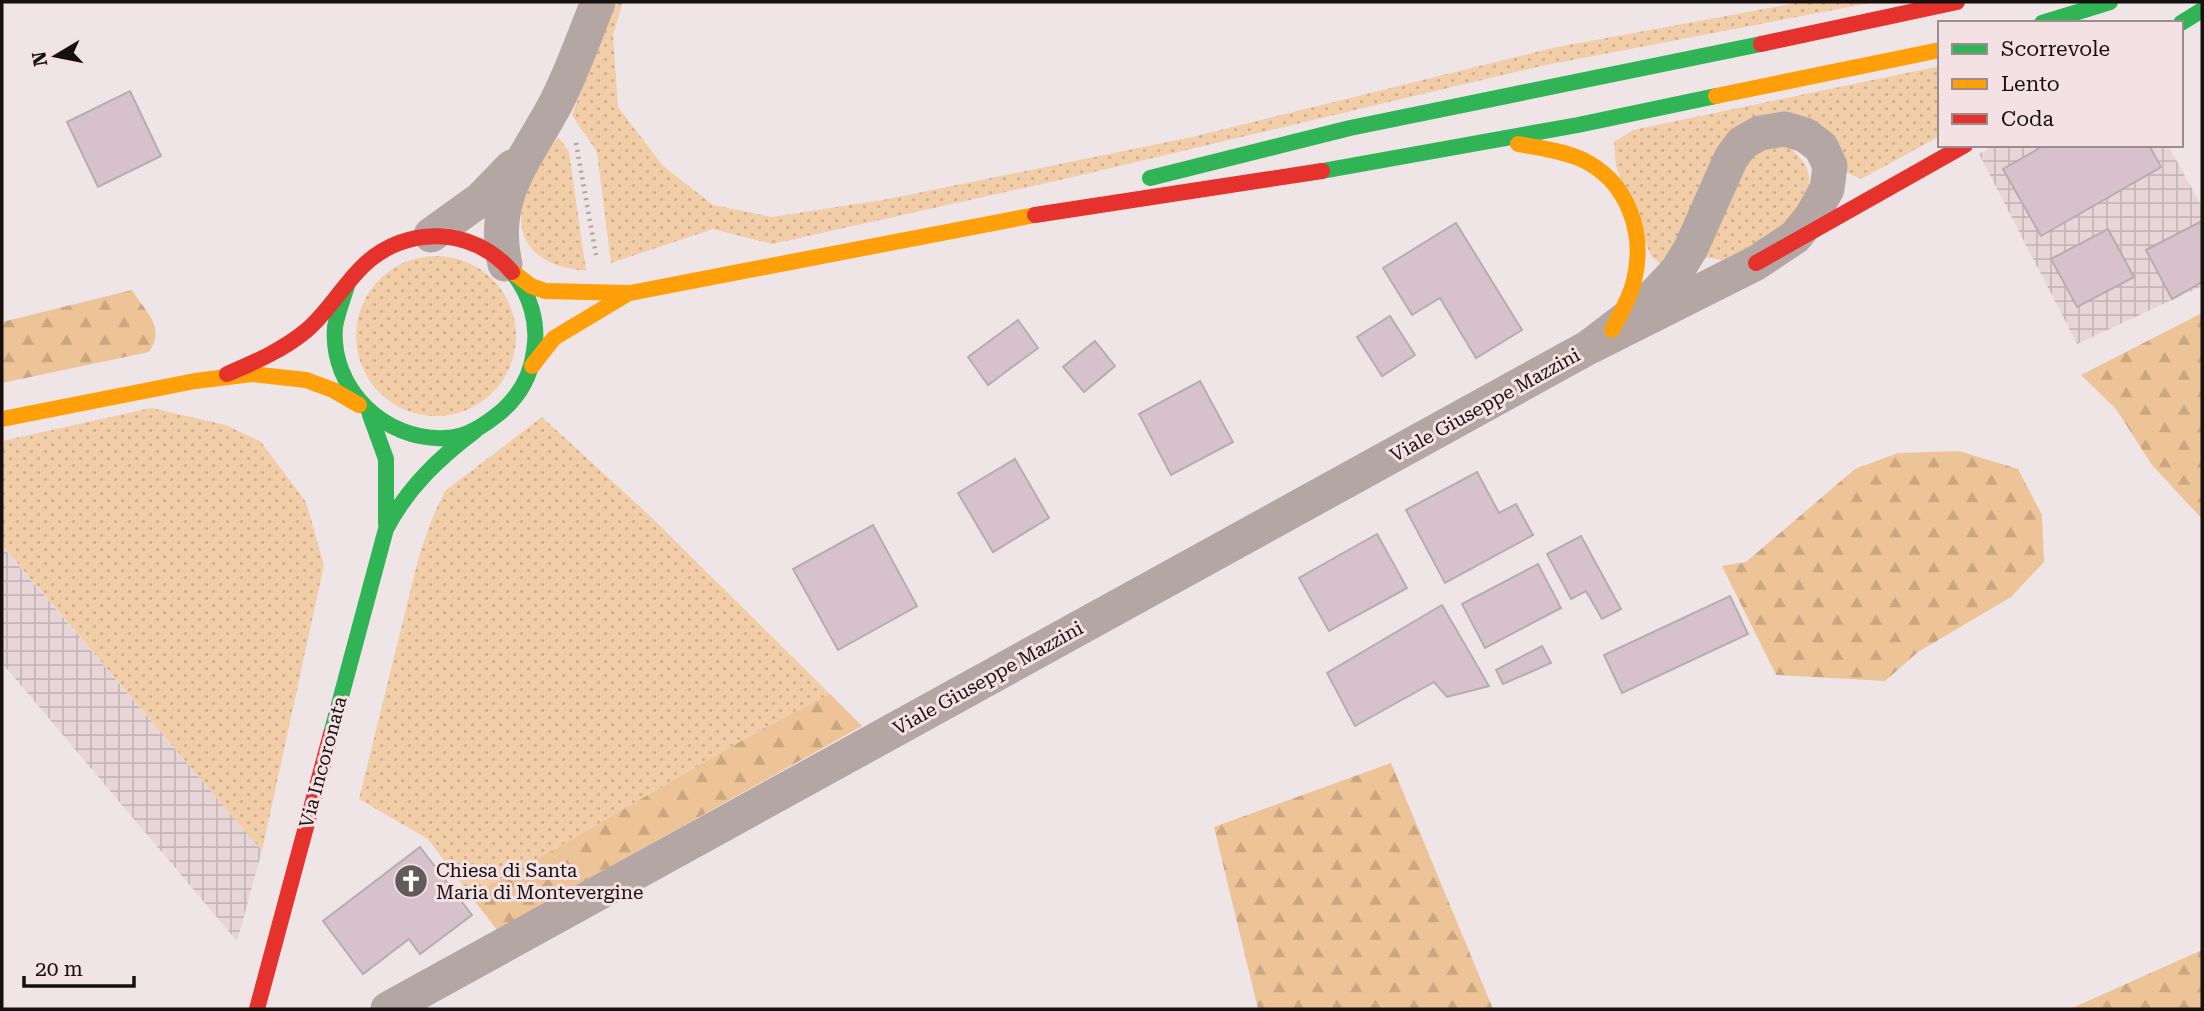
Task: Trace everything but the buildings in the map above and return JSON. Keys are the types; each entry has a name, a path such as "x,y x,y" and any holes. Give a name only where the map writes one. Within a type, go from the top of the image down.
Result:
{"main road":[{"path":"999,220 1223,158 1367,124 1956,2"},
{"path":"2048,21 2110,2"},
{"path":"2183,22 2202,10"},
{"path":"227,374 258,360 308,329 376,254 402,241 431,235 471,242 531,286 545,291 629,293 999,220 1226,188 1496,140 1938,50"},
{"path":"1496,140 1557,151 1582,159 1606,174 1629,203 1636,236 1636,267 1629,296 1600,339"},
{"path":"1756,263 1961,147"},
{"path":"509,268 527,297 535,324 531,366"},
{"path":"347,286 335,317 334,348 343,380 366,411"},
{"path":"2,419 227,374 287,375 316,381 339,391 394,430 421,437 449,438 476,430 511,404 520,392 531,366 554,338 629,293"},
{"name":"Via Incoronata","path":"264,1005 386,530 386,458 366,411"},
{"name":"Via Incoronata","path":"386,530 408,491 448,451 476,430"}],"street":[{"path":"509,268 500,226 508,191 566,81 598,2"},
{"name":"Viale Giuseppe Mazzini","path":"388,1009 1600,339 1756,263 1794,237 1812,216 1827,190 1830,176 1826,155 1814,140 1796,131 1760,133 1742,143 1731,158 1691,248 1677,271 1664,288 1600,339"},
{"path":"431,235 481,199 538,133"}],"path":[{"path":"538,133 577,144 603,293"}],"shaded area":[{"path":"614,2 623,2 613,35 618,107 663,166 713,205 772,217 888,199 1192,137 1552,48 1802,2 1875,2 1541,66 1073,177 772,244 713,229 611,263 597,152 572,115"},
{"path":"1938,66 1938,137 1861,179 1844,171 1769,116 1666,268 1651,256 1616,166 1614,142 1633,130"},
{"path":"558,137 569,152 586,271 554,264 536,253 525,238 521,222 529,186 537,168"},
{"path":"1787,146 1804,163 1809,179 1806,195 1796,211 1765,240 1733,262 1703,257 1740,169 1760,148"},
{"path":"1991,147 2169,147 2202,207 2202,286 2077,344 1979,154"},
{"path":"436,256 467,262 493,279 510,305 516,336 510,367 493,393 467,410 436,416 405,410 379,393 362,367 356,336 362,305 379,279 405,262"},
{"path":"151,408 226,425 261,442 306,502 324,565 262,851 2,545 2,441"},
{"path":"542,417 650,516 830,694 739,742 561,846 470,895 428,839 359,799 419,556 433,516 445,491"},
{"path":"2,546 262,851 237,941 2,663"}],"green space":[{"path":"132,290 155,327 154,343 149,352 2,383 2,322"},
{"path":"2202,313 2202,519 2152,465 2116,409 2081,375"},
{"path":"1959,451 2018,469 2042,515 2044,562 2011,597 1918,652 1885,681 1776,675 1722,566 1746,562 1855,469 1898,453"},
{"path":"830,694 862,726 497,930 470,895 561,846 739,742"},
{"path":"1391,763 1493,1009 1258,1009 1214,827"},
{"path":"2202,950 2202,1009 2070,1009"}],"traffic: fast":[{"path":"2048,21 2110,2"},
{"path":"2183,22 2202,10"},
{"path":"1150,178 1350,128 1761,44"},
{"path":"1322,171 1578,125 1716,96"},
{"path":"347,286 335,327 336,350 342,371 352,390 366,407 383,421 402,431 423,437 445,438 461,436 489,421 514,398 527,377 533,360 534,320 524,290 512,272"},
{"path":"370,415 386,459 386,524"},
{"path":"331,734 386,529 425,474 476,430"}],"traffic: slow":[{"path":"1716,96 1938,50"},
{"path":"1518,144 1566,153 1581,159 1597,168 1621,194 1635,226 1637,263 1630,294 1612,330"},
{"path":"513,272 531,286 545,291 630,293 1035,215"},
{"path":"532,366 554,338 629,293"},
{"path":"2,419 195,381 252,374 306,380 333,390 359,405"}],"traffic: jam":[{"path":"1761,44 1957,2"},
{"path":"1756,263 1961,147"},
{"path":"1035,215 1322,171"},
{"path":"227,374 298,337 322,315 364,265 399,243 439,236 459,239 496,257 512,272"},
{"path":"257,1009 331,734"}],"place":[{"name":"Chiesa di Santa Maria di Montevergine","path":"411,881"}]}
